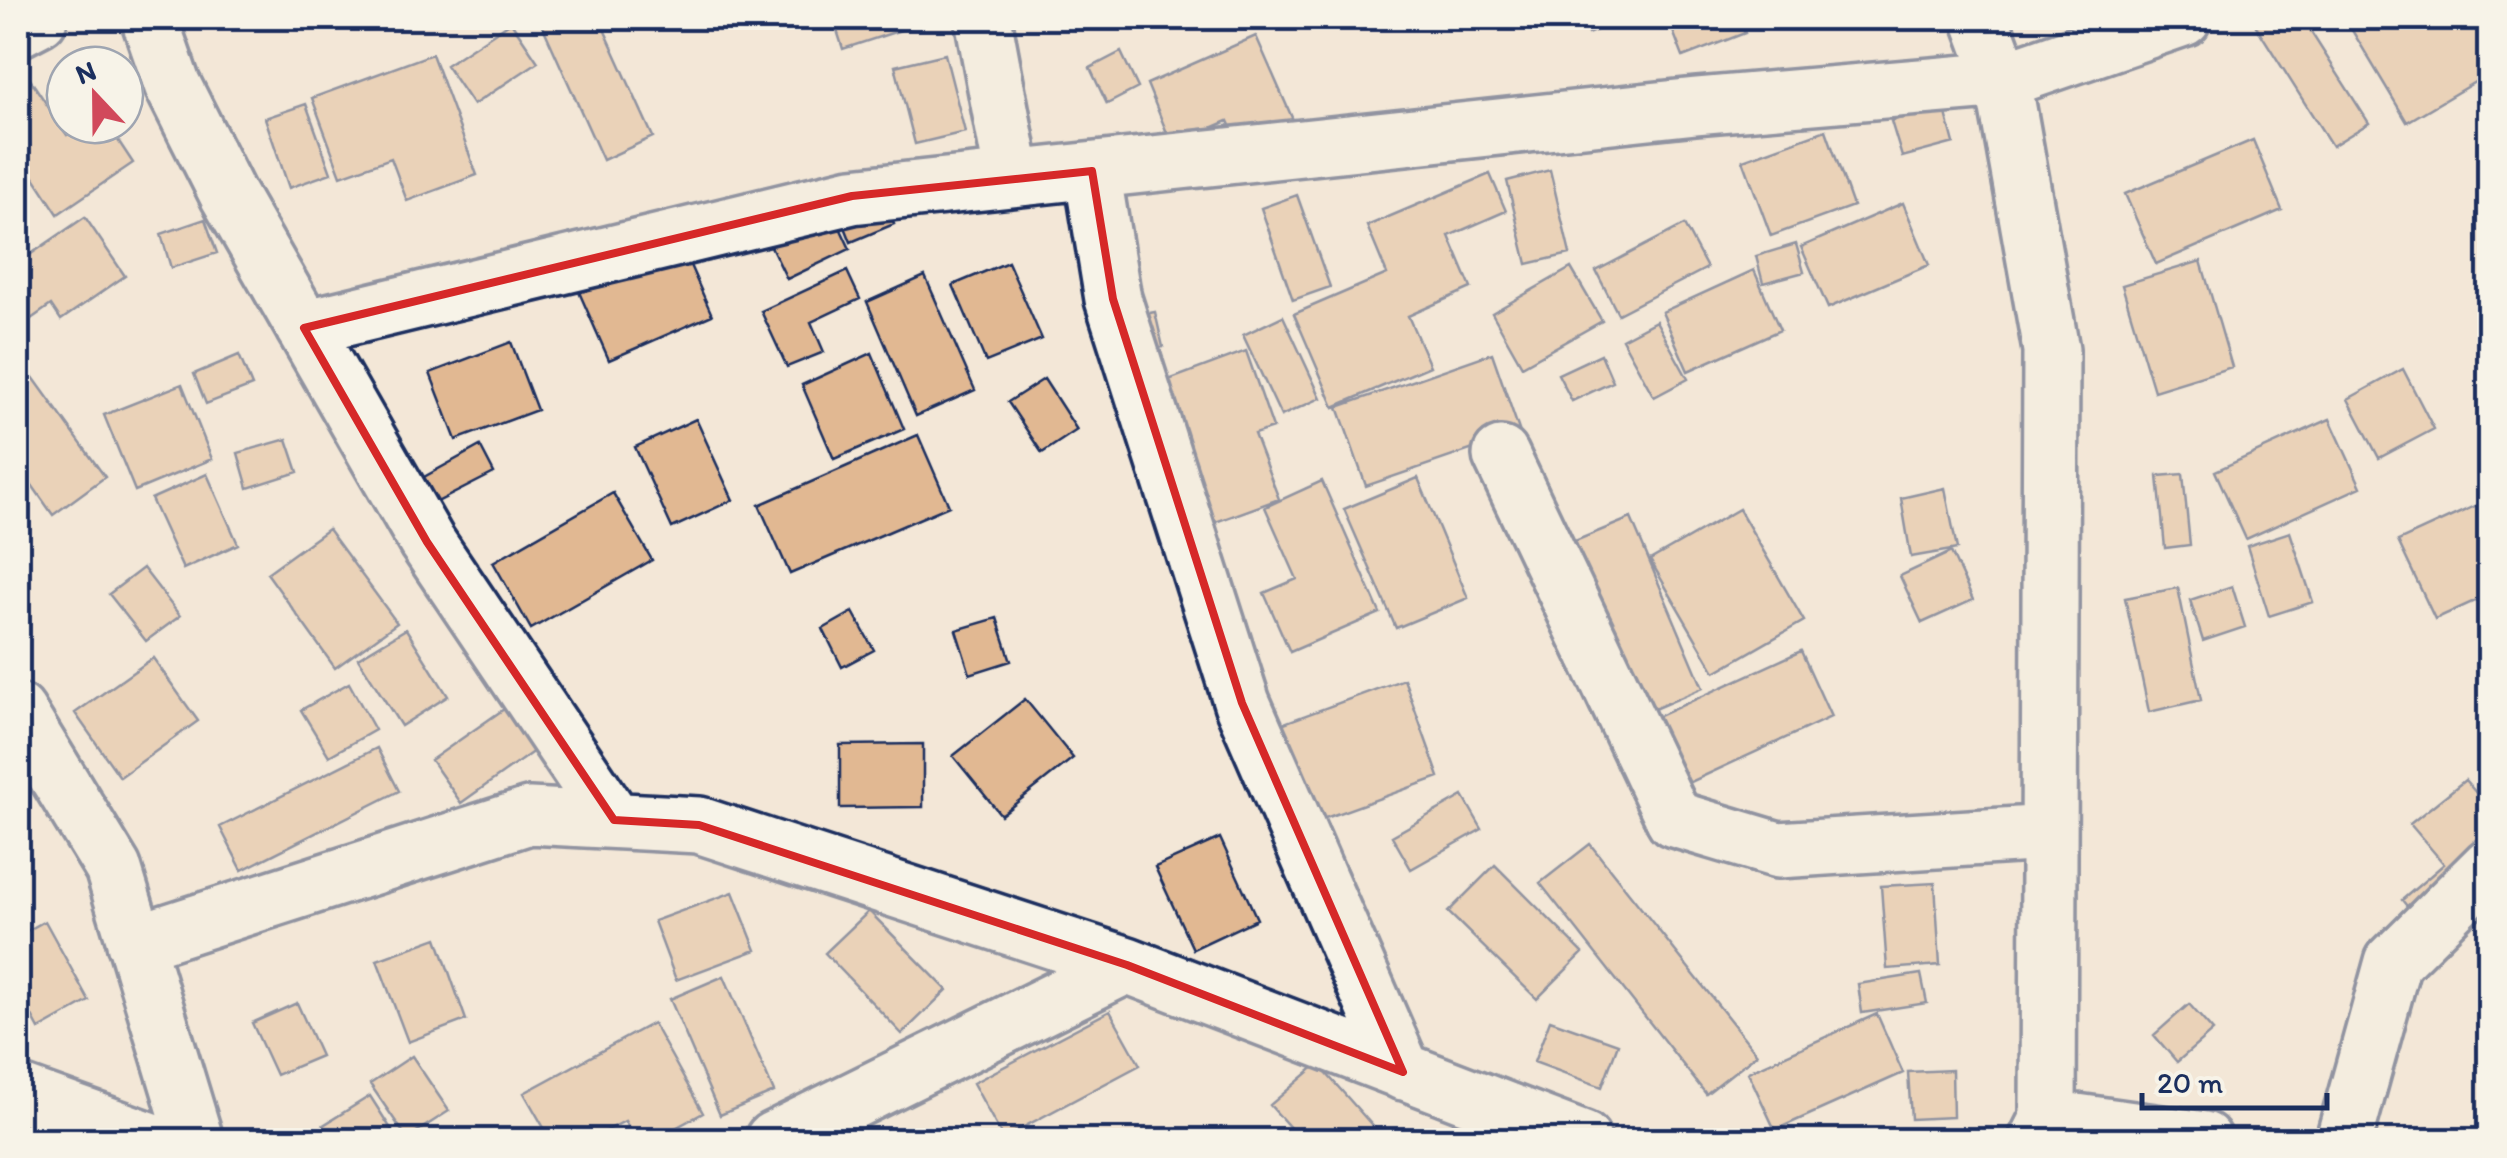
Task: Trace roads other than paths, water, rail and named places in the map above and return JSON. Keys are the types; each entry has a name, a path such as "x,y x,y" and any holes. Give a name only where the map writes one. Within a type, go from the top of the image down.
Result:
{"street":[{"path":"18,29 38,18"},
{"path":"149,18 172,84 228,195 427,542 614,820"},
{"path":"983,18 1013,178"},
{"path":"1980,18 2003,80 2051,350 2042,1129 2204,1140"},
{"path":"304,328 852,196 1696,106 2003,80 2183,18"},
{"path":"1092,172 1114,299 1242,703 1403,1072"},
{"path":"1501,455 1674,819 1778,850 2048,833"},
{"path":"18,712 114,868 195,1140"},
{"path":"135,943 529,816 700,824 1127,965 1583,1140"},
{"path":"2344,1140 2392,962 2490,866"},
{"path":"773,1140 1127,965"},
{"path":"18,1093 150,1140"}]}
